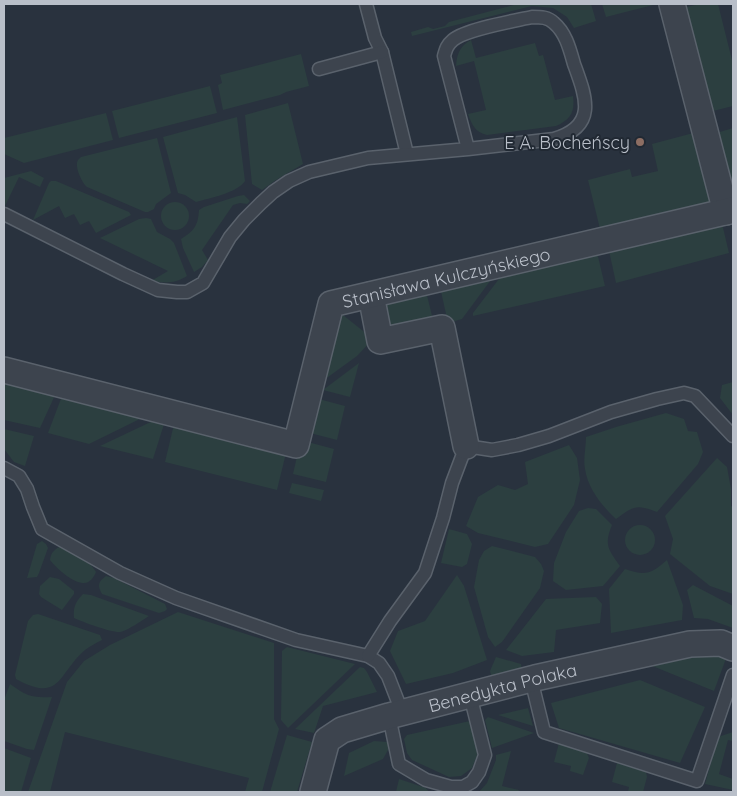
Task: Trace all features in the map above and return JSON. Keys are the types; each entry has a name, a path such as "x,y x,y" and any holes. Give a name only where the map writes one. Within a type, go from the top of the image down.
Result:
{"street":[{"path":"672,4 730,211"},
{"name":"Stanisława Kulczyńskiego","path":"4,370 296,445 331,304 730,211"},
{"path":"371,295 380,341 442,328 466,446"},
{"name":"Benedykta Polaka","path":"312,792 327,740 342,730 531,679 690,644 721,643 733,648"}],"lane":[{"path":"366,4 375,38 382,52 407,154"},
{"path":"4,214 158,290 188,292 203,283 230,237 244,220 273,192 309,172 357,160 468,149 554,139 567,135 577,127 581,120 586,107 585,95 563,34 550,19 532,17 467,32 454,39 446,47 444,56 468,149"},
{"path":"319,69 382,52"},
{"path":"368,656 390,621 425,574 452,483 466,446 492,450 518,445 549,436 611,412 657,399 684,394 695,396 733,436"},
{"path":"4,468 19,476 42,529 120,573 176,598 296,640 368,656 379,663 388,676 396,714 400,764 426,780 451,787 464,788 472,782 479,772 485,755 470,695"},
{"path":"531,679 544,732 698,781 728,706 733,675"}],"shaded area":[{"path":"518,4 591,4 596,21 574,28 567,17 553,8 532,6 412,36 411,32 428,27 433,29 445,26 449,22"},
{"path":"602,4 657,4 606,17"},
{"path":"700,4 718,4 733,64 733,106 709,112 682,8"},
{"path":"471,40 476,58 535,43 539,56 543,55 555,100 573,96 572,111 568,118 556,126 487,135 477,130 468,114 486,110 474,61 456,66 460,50"},
{"path":"301,54 309,86 223,110 218,85 222,83 220,75"},
{"path":"210,86 217,113 119,138 112,111"},
{"path":"288,103 303,164 262,190 252,184 245,115"},
{"path":"106,113 113,140 24,163 4,154 4,138"},
{"path":"237,117 245,181 230,192 196,202 178,193 163,137"},
{"path":"733,128 733,204 713,134"},
{"path":"697,132 715,205 601,233 588,180 630,169 632,177 658,171 652,144"},
{"path":"157,138 171,193 156,204 154,209 145,212 87,187 83,182 77,166 78,160 81,157"},
{"path":"31,171 44,178 40,187 19,177 5,206 4,178"},
{"path":"51,181 56,181 129,212 131,215 96,233 89,221 80,225 74,214 65,218 59,206 33,220"},
{"path":"244,195 250,201 247,204 233,205 202,250 208,260 194,272 181,239 194,228 198,220 199,210"},
{"path":"175,202 185,206 189,216 185,226 175,230 165,226 161,216 165,206"},
{"path":"139,219 151,219 157,232 174,243 187,276 170,282 151,281 168,271 100,238"},
{"path":"721,219 729,253 616,283 608,246"},
{"path":"596,248 605,286 473,316 473,313 505,271"},
{"path":"496,273 462,319 448,323 440,287"},
{"path":"426,291 434,324 384,335 377,303"},
{"path":"338,311 373,339 357,356 317,385"},
{"path":"359,363 350,397 323,390"},
{"path":"4,382 56,393 40,428 4,420"},
{"path":"733,382 733,415 720,398 722,385"},
{"path":"62,396 146,416 89,444 48,433"},
{"path":"315,398 345,406 337,440 306,432"},
{"path":"666,413 684,419 688,431 697,432 703,452 698,464 657,512 640,507 627,511 616,519 601,503 589,483 584,465 586,437"},
{"path":"157,419 165,421 153,459 100,446"},
{"path":"175,420 287,449 277,490 165,462"},
{"path":"4,429 34,436 25,466 14,462 4,449"},
{"path":"304,441 334,449 326,482 293,474 298,452"},
{"path":"569,445 577,458 580,480 574,505 548,544 535,547 478,533 466,526 478,497 498,485 515,490 528,484 525,462"},
{"path":"717,458 727,467 731,489 731,506 733,507 733,594 710,586 670,554 673,539 665,516"},
{"path":"292,483 324,490 321,501 289,493"},
{"path":"588,508 596,509 612,525 608,537 608,547 620,566 603,586 566,590 553,581 554,563 566,532 579,511"},
{"path":"640,525 651,529 655,540 651,551 640,555 629,551 625,540 629,529"},
{"path":"449,529 467,534 472,544 467,564 462,567 441,563"},
{"path":"42,541 48,548 39,573 37,577 27,578 37,544"},
{"path":"61,546 81,557 94,568 96,572 90,581 80,583 75,581 50,560 54,551"},
{"path":"492,546 535,557 544,571 540,588 502,642 495,647 488,637 474,587 479,560 484,551"},
{"path":"667,560 683,605 682,620 611,633 609,589 625,569 638,573 648,572"},
{"path":"457,575 464,586 487,660 453,673 406,684 390,651 398,631 425,621"},
{"path":"106,576 114,578 165,604 167,609 159,613 102,594 99,584"},
{"path":"50,577 59,579 74,591 74,594 62,610 39,594 40,586"},
{"path":"693,585 733,606 733,628 708,619 694,618 687,590"},
{"path":"83,594 91,595 149,616 131,628 120,632 97,627 74,618 75,605"},
{"path":"596,597 602,604 600,623 556,630 554,652 522,656 506,650 546,599"},
{"path":"178,612 274,643 274,719 279,729 262,792 245,792 249,778 65,732 50,792 28,792 67,682 84,661 110,645"},
{"path":"38,614 100,635 102,640 85,650 57,682 50,687 42,688 31,686 16,679 15,675 28,621 33,615"},
{"path":"287,647 355,664 288,728 281,720 282,651"},
{"path":"703,650 727,656 714,691 645,663"},
{"path":"496,657 521,664 523,673 492,679 490,671"},
{"path":"360,667 364,668 367,672 377,692 323,706 314,733 295,729"},
{"path":"640,680 705,707 680,763 559,728 551,703"},
{"path":"10,684 30,695 52,697 34,750 4,741 4,700"},
{"path":"528,708 533,726 498,715"},
{"path":"488,717 534,733 492,748 485,720"},
{"path":"470,721 478,753 472,768 461,776 449,777 412,760 407,753 404,739 407,735"},
{"path":"733,732 733,741 728,740 719,774 733,779 733,790 705,784 718,737"},
{"path":"287,735 312,742 297,792 270,792"},
{"path":"374,741 388,742 388,750 383,759 344,776 349,753"},
{"path":"559,743 586,751 589,758 583,775 570,771 571,766 554,762"},
{"path":"4,748 31,758 21,792 4,792"},
{"path":"511,751 502,786 519,790 518,792 479,792 487,783 496,760 496,755"},
{"path":"617,763 646,772 647,777 643,792 628,792 629,787 612,782"},
{"path":"399,779 426,788 429,792 396,792"}],"place":[{"name":"E A. Bocheńscy","path":"640,142"}]}
